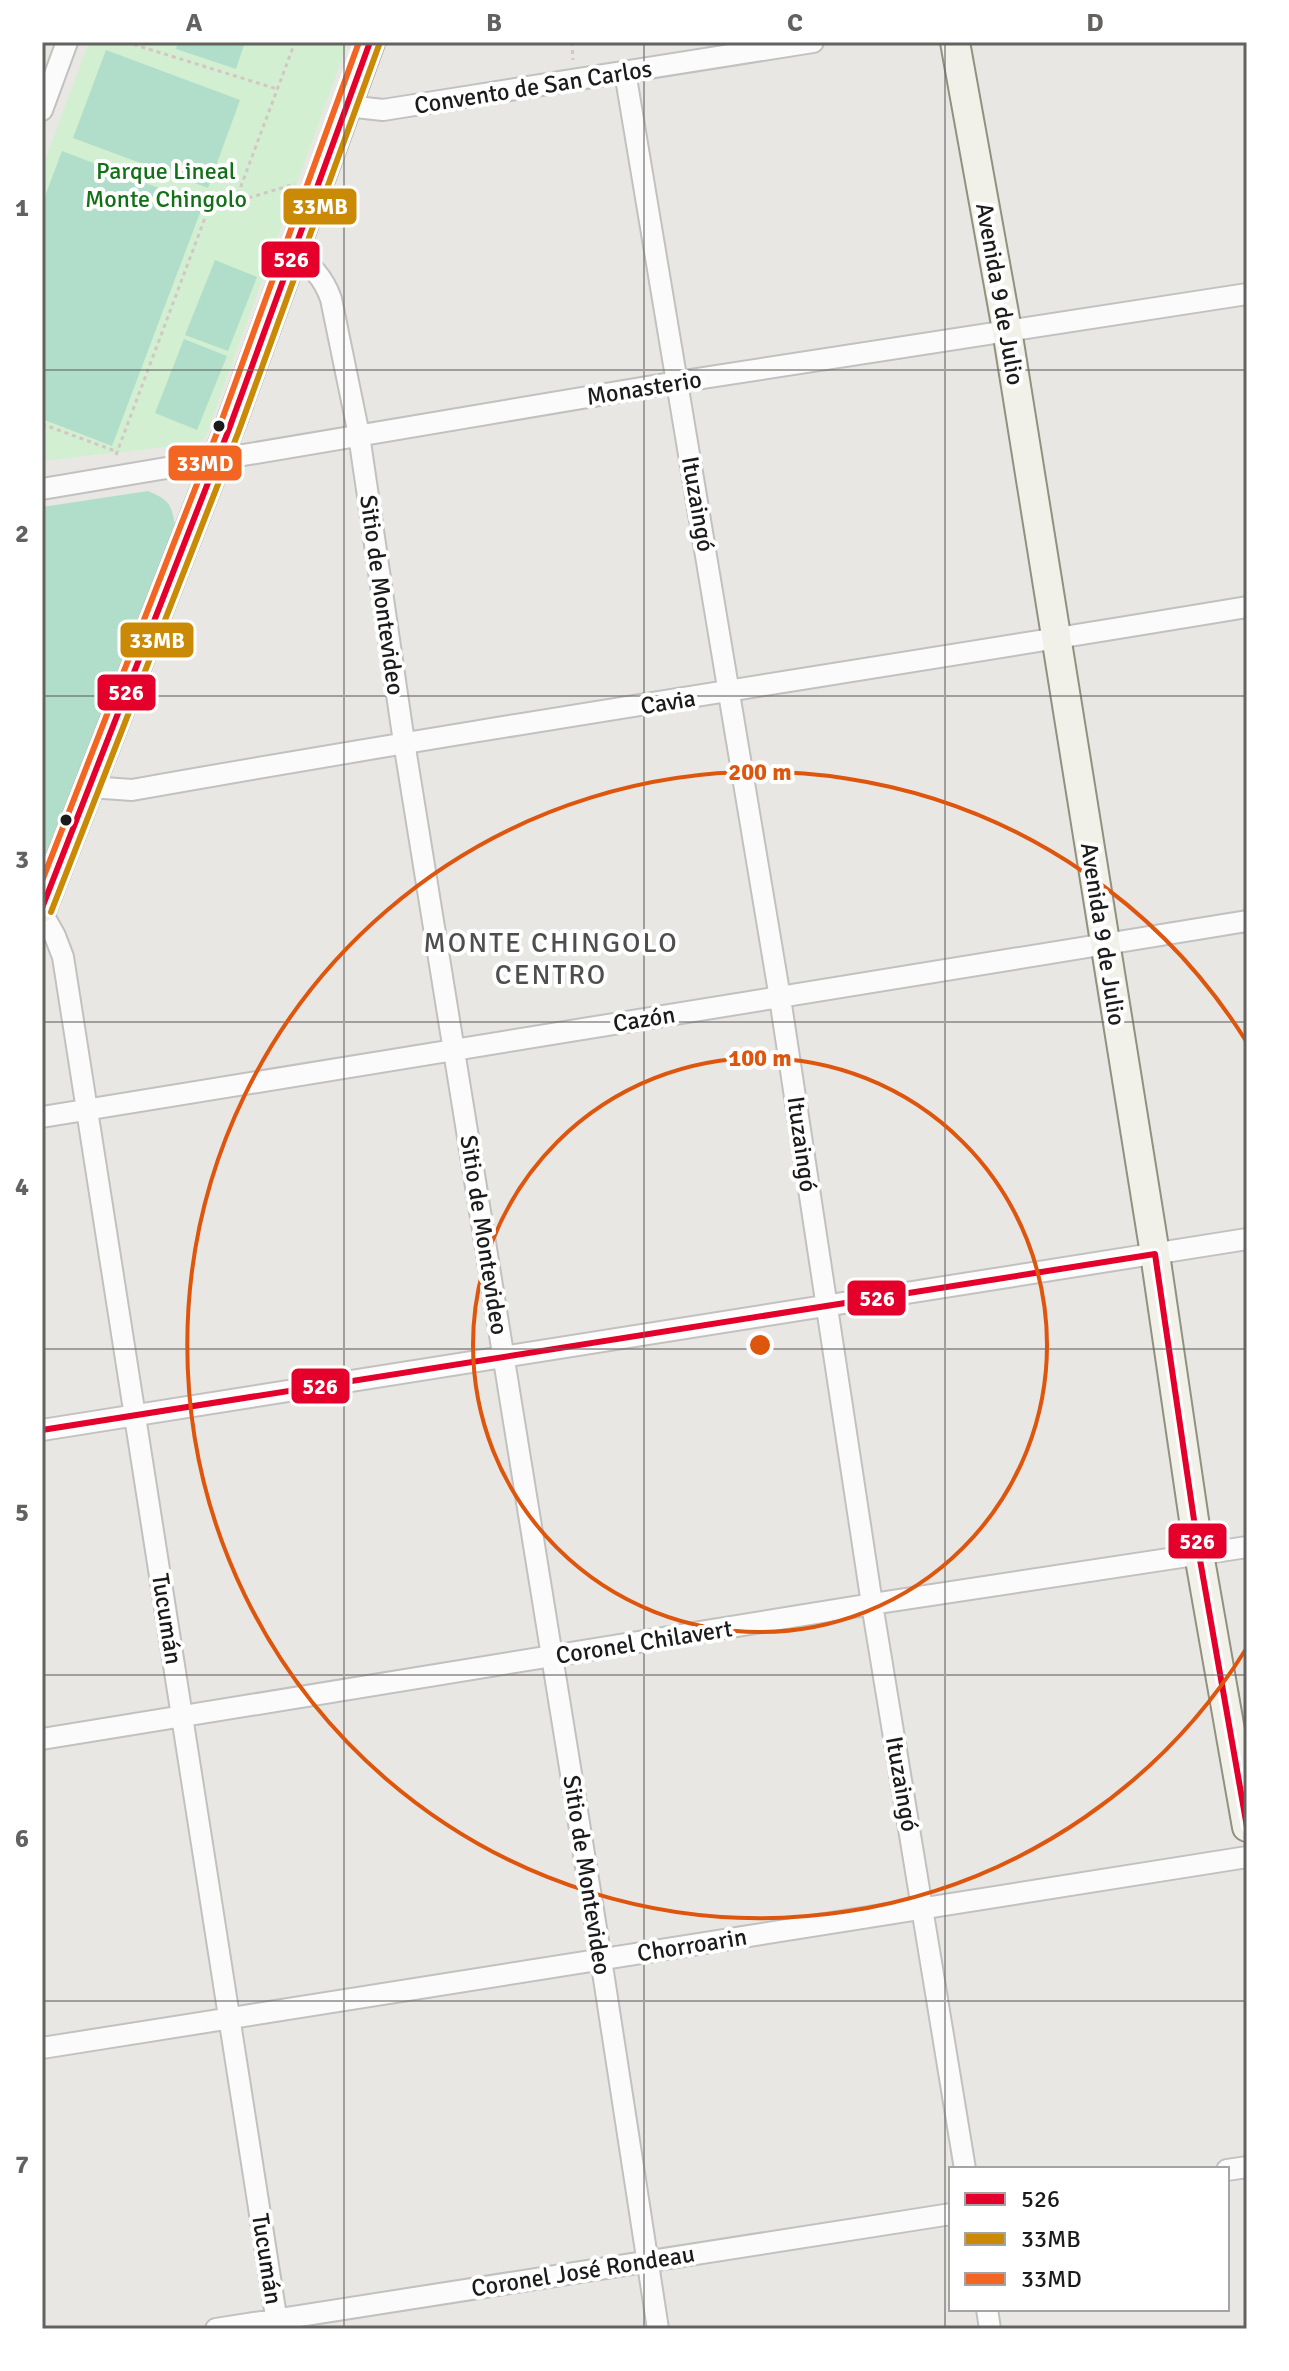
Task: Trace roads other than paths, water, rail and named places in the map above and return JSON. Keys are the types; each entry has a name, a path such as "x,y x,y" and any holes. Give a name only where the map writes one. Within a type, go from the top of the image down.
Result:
{"street":[{"path":"42,110 67,42"},
{"path":"42,910 217,457 370,42"},
{"name":"Convento de San Carlos","path":"347,106 383,110 813,42"},
{"name":"Avenida 9 de Julio","path":"955,42 1007,330 1155,1254 1199,1554 1247,1827"},
{"name":"Ituzaingó","path":"625,72 780,998 872,1604 965,2167"},
{"name":"Sitio de Montevideo","path":"293,251 325,282 359,435 404,742 658,2329"},
{"name":"Monasterio","path":"42,489 217,457 677,382 1247,294"},
{"name":"Cavia","path":"90,787 132,790 404,742 1247,607"},
{"name":"Tucumán","path":"42,910 63,957 277,2324"},
{"name":"Cazón","path":"42,1117 1247,921"},
{"path":"42,1430 1247,1239"},
{"name":"Coronel Chilavert","path":"42,1739 872,1604 1247,1547"},
{"name":"Chorroarin","path":"42,2048 1247,1857"},
{"name":"Coronel José Rondeau","path":"216,2329 277,2324 647,2261 949,2214"}],"district":[{"name":"MONTE CHINGOLO CENTRO","path":"551,959"}],"park label":[{"name":"Parque Lineal Monte Chingolo","path":"166,185"}]}
